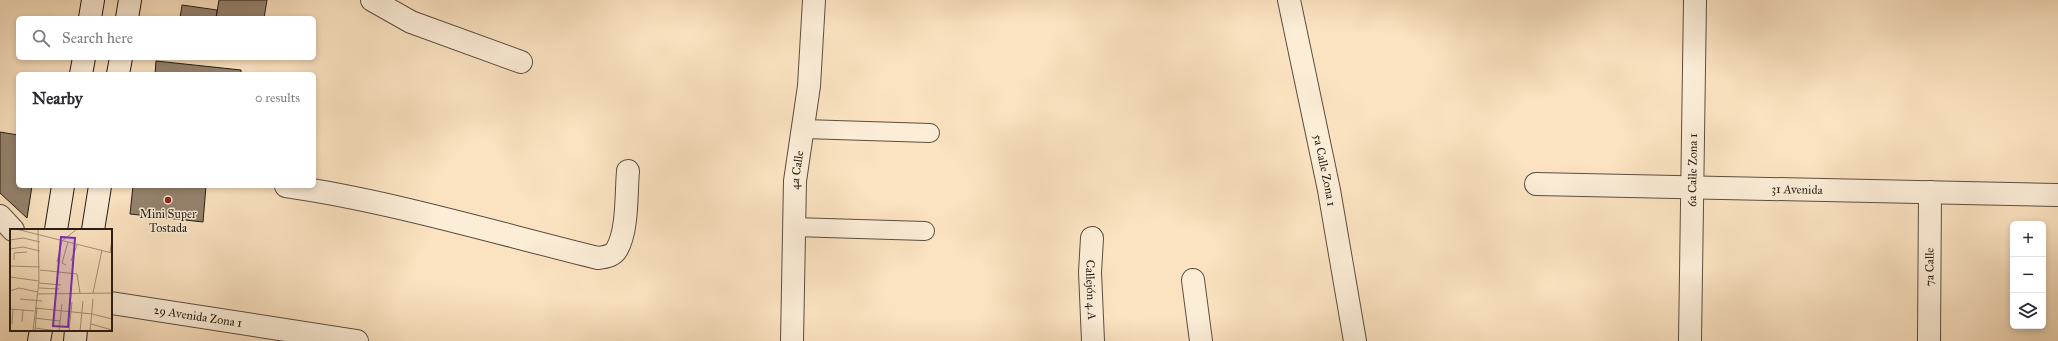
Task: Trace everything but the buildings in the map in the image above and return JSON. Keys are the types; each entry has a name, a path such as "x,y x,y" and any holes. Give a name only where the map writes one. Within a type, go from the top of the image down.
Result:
{"street":[{"path":"90,16 93,0"},
{"path":"127,16 130,0"},
{"path":"372,0 412,22 521,62"},
{"name":"4a Calle","path":"792,341 795,181 804,129 809,86 814,0"},
{"name":"5a Calle Zona 1","path":"1289,0 1329,190 1355,341"},
{"name":"6a Calle Zona 1","path":"1690,341 1695,0"},
{"path":"81,72 84,60"},
{"path":"118,72 121,60"},
{"path":"300,188 321,191 379,204 598,258 608,257 616,250 622,234 628,171"},
{"name":"31 Avenida","path":"1536,184 1692,189 2058,195"},
{"path":"56,229 63,188"},
{"path":"92,229 100,188"},
{"name":"7a Calle","path":"1929,341 1930,192"},
{"path":"0,216 12,229"},
{"name":"Callejón 4 A","path":"1092,238 1090,272 1093,341"},
{"path":"1193,280 1201,341"},
{"name":"29 Avenida Zona 1","path":"112,303 357,341"},
{"path":"39,341 41,331"},
{"path":"75,341 76,331"}],"lane":[{"path":"804,129 930,133"},
{"path":"793,227 925,231"}],"place":[{"name":"Mini Super Tostada","path":"168,200"}]}
